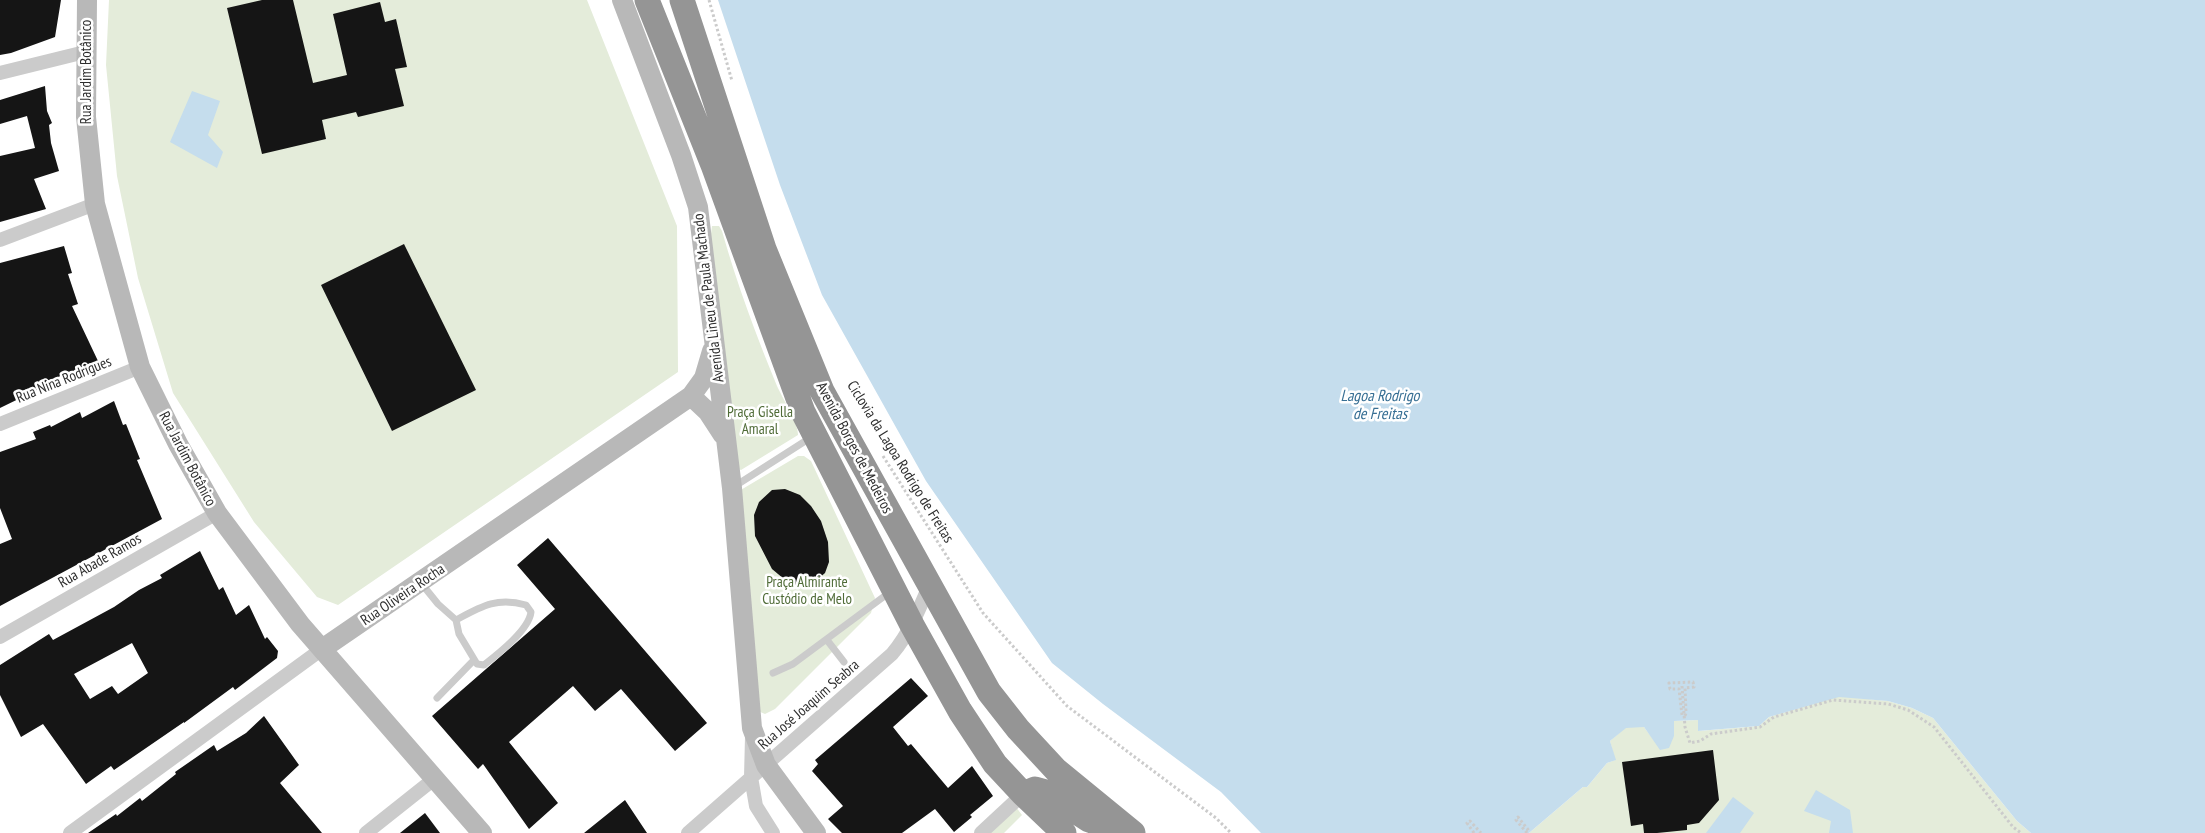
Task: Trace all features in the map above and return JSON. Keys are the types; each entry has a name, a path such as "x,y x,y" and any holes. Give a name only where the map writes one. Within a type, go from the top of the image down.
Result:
{"highway":[{"name":"Avenida Borges de Medeiros","path":"647,0 713,165 803,412 912,625 960,711 995,764 1058,831"},
{"name":"Avenida Borges de Medeiros","path":"682,0 764,249 822,391 929,586 990,692 1018,729 1056,770 1128,830"},
{"path":"1023,794 1035,789 1039,790 1089,820 1128,830"}],"street":[{"name":"Rua Jardim Botânico","path":"87,0 85,52 86,117 95,204 140,367 178,444 216,513 279,598 482,833"},
{"name":"Avenida Lineu de Paula Machado","path":"622,0 681,155 698,207 732,488 752,728 758,771 756,806 772,833"},
{"path":"0,73 85,52"},
{"path":"0,240 95,204"},
{"name":"Rua Oliveira Rocha","path":"70,833 322,649 691,396 706,372 714,342"},
{"name":"Rua Nina Rodrigues","path":"0,424 140,367"},
{"path":"691,396 708,412 726,438"},
{"name":"Rua Abade Ramos","path":"0,637 216,513"},
{"name":"Rua José Joaquim Seabra","path":"688,833 892,654 912,625 929,586"},
{"name":"Avenida Lineu de Paula Machado","path":"758,771 816,833"},
{"path":"366,833 434,779"},
{"path":"981,833 1023,794"}],"lane":[{"path":"732,488 815,435"},
{"path":"421,582 438,604 456,620 458,634 478,664 484,665 489,661 530,620 531,612 526,605 510,600 484,605 456,620"},
{"path":"773,673 793,664 894,589"},
{"path":"827,640 844,662"},
{"path":"437,698 474,660"}],"path":[{"path":"709,0 733,86"},
{"name":"Ciclovia da Lagoa Rodrigo de Freitas","path":"882,455 983,613 1067,706 1216,818 1231,833"},
{"path":"1694,682 1694,687 1685,688 1684,721 1679,689 1670,689 1669,683 1694,682"},
{"path":"1682,686 1685,727 1687,740 1690,743 1700,742 1711,734 1760,727 1774,717 1838,699 1888,704 1908,710 1934,727 2013,827 2021,833"},
{"path":"1474,833 1467,824 1470,821 1481,833"}],"green space":[{"path":"109,0 587,0 677,226 678,372 338,605 317,597 254,522 173,393 138,278 117,176 106,65"},
{"name":"Praça Gisella Amaral","path":"712,226 719,226 722,231 754,329 777,386 798,430 798,435 741,470 734,467 710,241"},
{"name":"Praça Almirante Custódio de Melo","path":"798,456 804,456 811,461 875,598 871,613 775,709 765,714 758,711 739,491"},
{"path":"1839,696 1888,701 1912,708 1933,718 2017,821 2031,833 1529,833 1583,787 1587,787 1607,763 1615,760 1610,741 1626,727 1644,727 1653,739 1674,736 1673,721 1698,720 1698,731 1759,726 1769,717"},
{"path":"1013,803 1022,815 1004,833 980,833"}],"water":[{"name":"Lagoa Rodrigo de Freitas","path":"718,0 2205,0 2205,833 2031,833 2017,821 1933,718 1912,708 1888,701 1839,697 1769,717 1759,726 1698,731 1698,720 1674,721 1674,736 1669,748 1660,750 1644,727 1626,728 1610,741 1616,760 1607,763 1587,787 1583,787 1529,833 1261,833 1221,792 1103,704 1052,663 926,481 822,295 780,185"},
{"path":"192,91 220,101 208,135 223,152 217,168 170,142"},
{"path":"1816,790 1850,810 1853,833 1829,833 1831,821 1804,811"},
{"path":"1733,797 1754,813 1740,833 1706,833"}],"building":[{"path":"0,0 61,0 55,37 11,53 0,55"},
{"path":"262,0 293,0 313,83 347,75 333,14 380,2 385,22 396,19 407,67 395,69 404,106 358,117 356,112 322,120 326,139 262,154 227,8"},
{"path":"45,86 47,111 52,123 49,125 51,143 59,171 34,179 46,209 0,222 0,156 35,148 27,116 0,124 0,100"},
{"path":"404,244 476,390 392,431 321,285"},
{"path":"64,246 72,273 68,274 78,304 72,306 98,361 38,385 39,389 0,408 0,263"},
{"path":"114,401 123,425 126,424 140,459 137,460 162,519 0,606 0,544 12,539 0,508 0,452 36,439 33,432 50,425 51,427 80,412 82,418"},
{"path":"785,489 800,495 811,506 821,521 828,542 829,562 825,573 812,584 798,586 784,579 772,569 755,536 754,515 759,502 772,490"},
{"path":"548,538 707,723 675,751 621,689 595,711 573,686 509,742 558,803 529,829 483,764 478,769 432,716 555,609 517,565"},
{"path":"200,551 219,590 223,587 236,615 249,605 265,639 267,637 278,651 277,658 235,690 233,687 114,770 111,766 86,784 43,724 21,737 0,695 0,665 49,634 53,640 114,607 139,590 162,578 160,575","holes":["132,643 148,673 118,694 112,686 90,699 74,674"]},
{"path":"911,678 928,696 893,727 908,746 911,744 948,788 972,766 993,796 970,815 972,817 954,832 935,809 902,833 842,833 828,819 843,806 812,771 818,764 815,760"},
{"path":"264,716 299,765 280,783 322,833 88,833 116,814 117,816 140,798 142,801 176,774 175,772 214,745 217,751 246,733"},
{"path":"1713,750 1719,800 1699,823 1687,825 1687,830 1657,833 1644,833 1643,824 1631,826 1622,762"},
{"path":"625,800 647,833 584,833"},
{"path":"425,813 440,833 400,833"}]}
